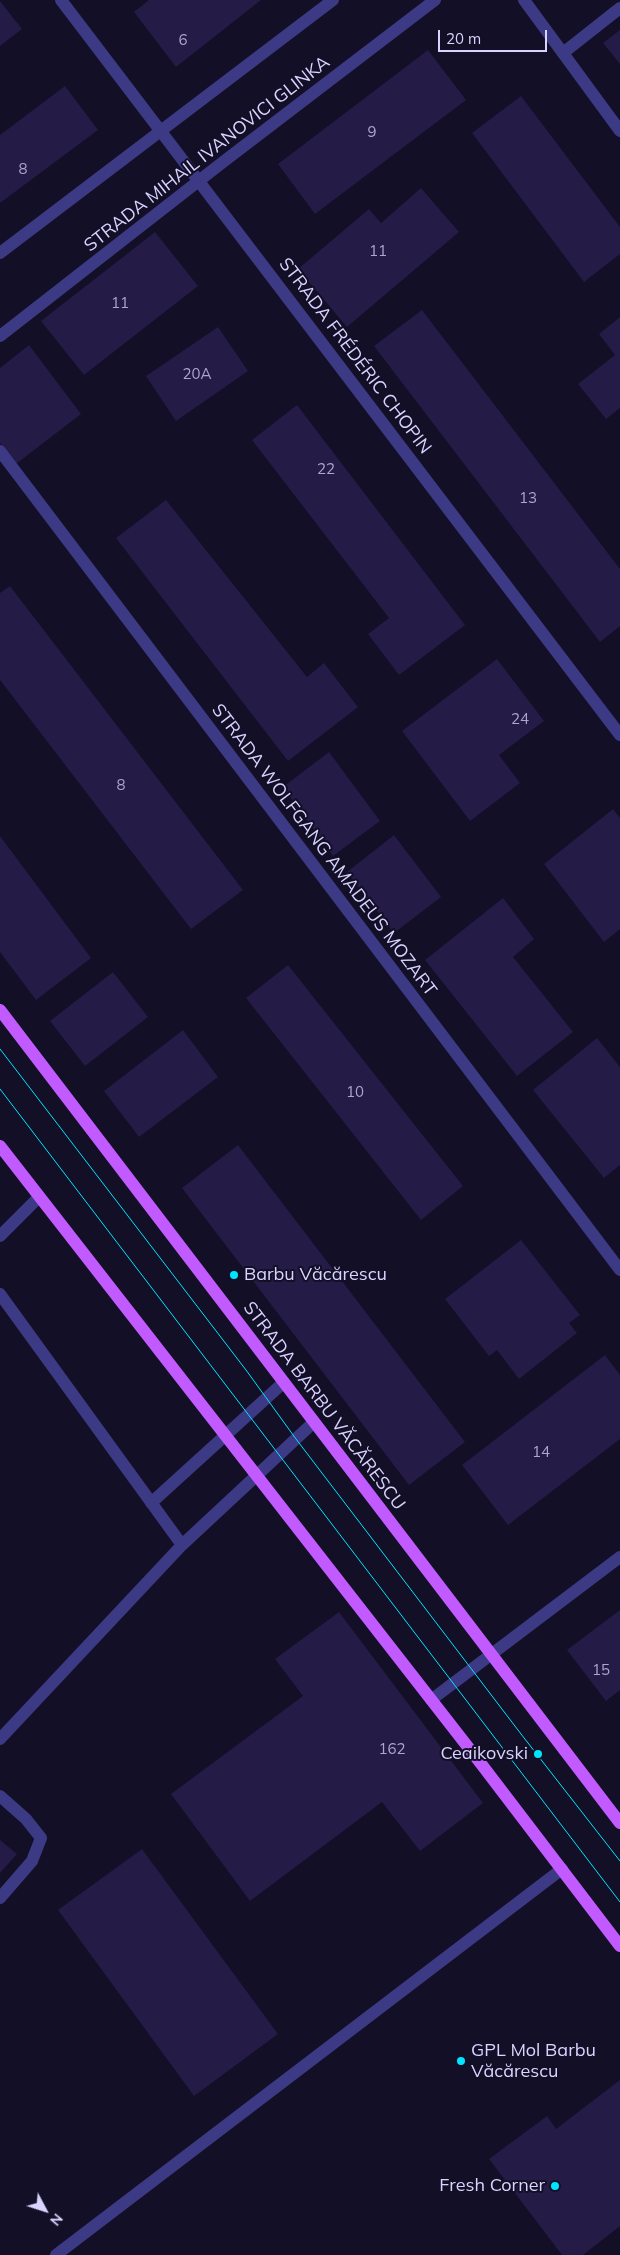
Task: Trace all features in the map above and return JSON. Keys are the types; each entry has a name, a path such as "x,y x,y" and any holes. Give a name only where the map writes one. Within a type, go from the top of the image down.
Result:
{"main road":[{"name":"STRADA BARBU VĂCĂRESCU","path":"0,1010 620,1823"},
{"path":"0,1146 38,1198 431,1700 620,1946"}],"street":[{"name":"STRADA FRÉDÉRIC CHOPIN","path":"60,0 200,180 620,735"},
{"path":"0,253 162,132 333,0"},
{"name":"STRADA MIHAIL IVANOVICI GLINKA","path":"0,336 435,0"},
{"path":"524,0 620,131"},
{"path":"563,53 620,8"},
{"name":"STRADA WOLFGANG AMADEUS MOZART","path":"0,451 620,1270"},
{"path":"0,1236 38,1198"},
{"path":"0,1294 182,1545"},
{"path":"151,1503 283,1383"},
{"path":"0,1739 182,1545 314,1422"},
{"path":"431,1700 620,1557"},
{"path":"0,1796 26,1820 41,1838 32,1861 0,1898"},
{"path":"56,2255 562,1870"}],"building":[{"path":"149,0 261,0 176,67 134,12"},
{"path":"0,1 22,29 0,46"},
{"path":"620,30 620,64 603,43"},
{"path":"428,50 466,100 315,214 278,164"},
{"path":"65,86 98,130 0,203 0,135"},
{"path":"521,96 620,227 620,254 584,282 472,133"},
{"path":"421,188 459,232 347,327 298,269 369,209 381,223"},
{"path":"155,232 198,286 84,375 41,321"},
{"path":"422,310 620,569 620,626 600,642 374,346"},
{"path":"620,317 620,408 606,419 578,384 615,355 599,334"},
{"path":"218,327 248,371 176,421 146,376"},
{"path":"29,345 81,414 16,464 0,443 0,368"},
{"path":"297,405 465,625 399,675 368,634 389,618 252,440"},
{"path":"166,500 307,677 324,663 358,707 288,761 116,538"},
{"path":"10,586 243,890 191,929 0,680 0,593"},
{"path":"497,659 544,721 499,755 520,783 470,821 402,731"},
{"path":"329,752 380,821 333,856 283,787"},
{"path":"613,809 620,818 620,929 604,942 544,864"},
{"path":"394,835 441,897 394,933 347,872"},
{"path":"0,836 91,958 36,1000 0,952"},
{"path":"503,898 534,939 513,957 573,1032 517,1076 425,960"},
{"path":"288,965 463,1186 421,1220 246,998"},
{"path":"113,972 148,1017 85,1066 50,1021"},
{"path":"183,1030 218,1077 139,1137 104,1091"},
{"path":"597,1038 620,1067 620,1165 604,1178 533,1090"},
{"path":"238,1145 465,1442 409,1485 182,1188"},
{"path":"521,1240 580,1315 569,1323 577,1333 519,1379 497,1350 489,1356 445,1299"},
{"path":"605,1355 620,1375 620,1439 508,1525 462,1465"},
{"path":"620,1610 620,1690 606,1701 567,1650"},
{"path":"339,1612 483,1803 420,1851 382,1802 250,1901 171,1794 303,1696 275,1659"},
{"path":"0,1840 17,1854 0,1873"},
{"path":"142,1849 278,2034 194,2096 58,1910"},
{"name":"Fresh Corner","path":"620,2080 620,2226 583,2255 562,2255 489,2159 547,2116 556,2129"}],"tram line":[{"path":"0,1049 521,1734 620,1861"},
{"path":"0,1089 620,1902"}],"place":[{"name":"Barbu Văcărescu","path":"234,1275"},
{"name":"Ceaikovski","path":"538,1754"},
{"name":"GPL Mol Barbu Văcărescu","path":"461,2061"},
{"name":"Fresh Corner","path":"555,2186"}]}
